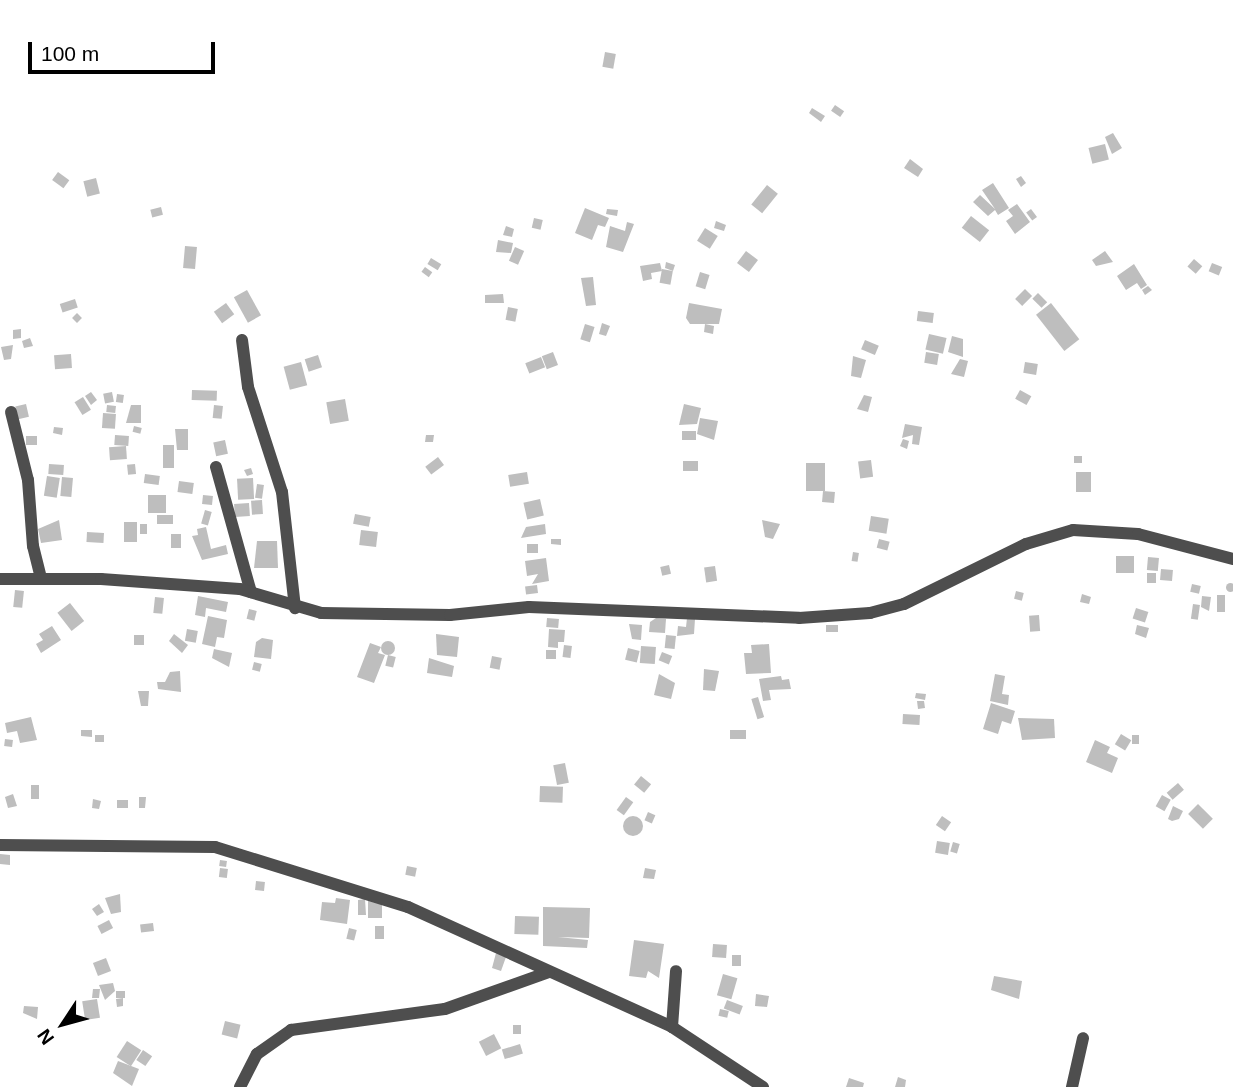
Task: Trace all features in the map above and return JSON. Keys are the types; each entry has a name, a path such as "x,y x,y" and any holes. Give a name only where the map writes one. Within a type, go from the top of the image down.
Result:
{"street":[{"path":"242,340 248,387 282,492 295,608"},
{"path":"11,412 28,480 41,579"},
{"path":"216,467 251,592"},
{"path":"0,579 177,584 251,592 295,608 406,616 529,607 799,618 870,613 934,592 1048,535 1073,530 1138,534 1233,559"},
{"path":"0,845 215,847 408,907 672,1027 763,1087"},
{"path":"672,1027 676,971"},
{"path":"240,1087 257,1054 291,1030 335,1021 434,1011 550,972"},
{"path":"1072,1087 1083,1038"}],"building":[{"path":"605,52 616,54 613,69 602,67"},
{"path":"835,105 844,111 840,117 831,111"},
{"path":"812,108 825,116 821,122 809,113"},
{"path":"1113,133 1122,148 1112,154 1105,137"},
{"path":"1105,144 1109,160 1092,164 1089,148"},
{"path":"910,159 923,169 918,177 904,168"},
{"path":"58,172 69,180 63,188 52,180"},
{"path":"1021,176 1026,183 1021,187 1016,179"},
{"path":"96,178 100,194 87,197 83,181"},
{"path":"993,183 1009,208 998,215 995,210 988,216 973,202 980,195 995,209 982,190"},
{"path":"767,185 778,194 762,213 751,204"},
{"path":"1017,204 1030,222 1015,234 1006,221 1013,216 1008,210"},
{"path":"161,207 163,215 152,217 150,210"},
{"path":"585,208 609,218 605,227 598,225 592,240 575,233"},
{"path":"607,209 618,210 617,216 606,214"},
{"path":"1031,209 1037,217 1032,221 1026,213"},
{"path":"971,216 989,230 980,242 962,228"},
{"path":"534,218 543,220 541,230 532,228"},
{"path":"716,221 726,225 724,231 714,228"},
{"path":"627,222 634,224 623,252 606,247 610,226 625,231"},
{"path":"506,226 514,229 512,237 503,235"},
{"path":"705,228 718,236 710,249 697,241"},
{"path":"498,240 513,243 511,253 496,252"},
{"path":"185,246 197,247 195,269 183,268"},
{"path":"515,247 524,251 518,265 509,261"},
{"path":"746,251 758,260 749,272 737,263"},
{"path":"1105,251 1113,262 1096,266 1092,260"},
{"path":"431,258 441,264 438,270 427,264"},
{"path":"1194,259 1202,266 1196,274 1187,267"},
{"path":"666,262 675,265 673,271 665,268"},
{"path":"660,263 662,271 651,273 652,279 643,281 640,266"},
{"path":"1212,263 1222,267 1219,275 1209,271"},
{"path":"1134,264 1147,285 1141,289 1137,283 1126,290 1117,276"},
{"path":"425,267 432,272 429,277 421,272"},
{"path":"662,269 673,271 670,285 660,283"},
{"path":"700,272 710,275 705,289 696,286"},
{"path":"593,277 596,305 586,306 581,278"},
{"path":"1148,286 1152,290 1145,295 1142,290"},
{"path":"1025,289 1032,296 1022,306 1015,299"},
{"path":"247,290 261,315 248,323 234,297"},
{"path":"1038,293 1047,302 1042,308 1032,299"},
{"path":"503,294 504,303 485,303 485,295"},
{"path":"75,299 78,308 63,313 60,304"},
{"path":"226,303 234,314 222,323 214,312"},
{"path":"689,303 722,309 719,324 690,324 686,318"},
{"path":"1051,303 1079,339 1064,351 1036,315"},
{"path":"508,307 518,309 515,322 506,320"},
{"path":"918,311 934,313 933,323 917,321"},
{"path":"77,313 82,318 77,323 72,318"},
{"path":"602,323 610,326 606,336 599,334"},
{"path":"585,324 595,327 590,342 580,339"},
{"path":"705,324 714,326 713,334 704,332"},
{"path":"21,329 21,338 13,339 13,330"},
{"path":"929,334 947,338 943,354 925,350"},
{"path":"952,336 963,339 963,357 948,352"},
{"path":"30,338 33,346 24,348 22,341"},
{"path":"865,340 879,346 875,355 861,349"},
{"path":"13,345 11,359 4,360 1,347"},
{"path":"553,352 558,365 547,369 542,356"},
{"path":"926,352 939,354 937,365 924,363"},
{"path":"71,354 72,368 55,369 54,355"},
{"path":"318,355 322,367 309,372 305,359"},
{"path":"853,356 866,360 861,378 851,376"},
{"path":"541,357 545,367 529,374 525,363"},
{"path":"960,359 968,361 964,377 951,374"},
{"path":"301,362 307,385 290,390 284,367"},
{"path":"1025,362 1038,364 1036,375 1023,373"},
{"path":"192,390 217,391 217,401 192,400"},
{"path":"1020,390 1031,396 1027,405 1015,399"},
{"path":"91,392 97,400 91,405 85,396"},
{"path":"112,392 114,402 105,404 103,394"},
{"path":"117,394 124,395 123,403 116,402"},
{"path":"864,395 872,397 868,412 857,409"},
{"path":"83,397 91,410 82,415 75,402"},
{"path":"345,399 349,421 330,424 326,402"},
{"path":"26,404 29,417 18,419 15,406"},
{"path":"684,404 701,408 697,424 679,425"},
{"path":"107,405 116,406 115,413 106,412"},
{"path":"131,405 141,405 141,423 126,423"},
{"path":"214,405 223,406 222,419 213,418"},
{"path":"103,413 116,414 115,429 102,428"},
{"path":"700,418 718,421 714,440 697,434"},
{"path":"905,424 922,427 919,445 912,444 913,435 902,438"},
{"path":"134,426 142,428 140,434 133,432"},
{"path":"54,427 63,428 62,435 53,433"},
{"path":"175,429 188,429 188,450 177,450"},
{"path":"682,431 696,431 696,440 682,440"},
{"path":"115,435 129,436 128,446 114,445"},
{"path":"426,435 434,435 433,442 425,442"},
{"path":"26,436 37,436 37,445 26,445"},
{"path":"903,439 909,441 907,449 900,446"},
{"path":"225,440 228,454 216,456 213,442"},
{"path":"163,445 174,445 174,468 163,468"},
{"path":"126,446 127,459 110,460 109,447"},
{"path":"1074,456 1082,456 1082,463 1074,463"},
{"path":"438,457 444,465 431,475 425,467"},
{"path":"871,460 873,477 860,478 858,462"},
{"path":"683,461 698,461 698,471 683,471"},
{"path":"806,463 825,463 825,491 806,491"},
{"path":"49,464 64,465 63,475 48,474"},
{"path":"135,464 136,474 128,475 127,465"},
{"path":"251,468 253,474 247,476 244,470"},
{"path":"527,472 529,484 510,487 508,475"},
{"path":"1076,472 1091,472 1091,492 1076,492"},
{"path":"145,474 160,476 159,485 144,483"},
{"path":"47,476 60,478 57,498 44,496"},
{"path":"62,477 73,478 71,497 60,496"},
{"path":"253,478 254,499 238,500 237,479"},
{"path":"179,481 194,483 192,494 177,492"},
{"path":"257,484 264,485 262,499 255,498"},
{"path":"823,491 835,492 834,503 822,502"},
{"path":"148,495 166,495 166,513 148,513"},
{"path":"203,495 213,496 212,505 202,504"},
{"path":"540,499 544,516 527,519 523,503"},
{"path":"262,500 263,514 252,515 251,501"},
{"path":"249,503 250,516 235,517 234,504"},
{"path":"205,510 212,512 208,525 201,523"},
{"path":"355,514 371,517 369,527 353,524"},
{"path":"157,515 173,515 173,524 157,524"},
{"path":"871,516 889,519 886,534 869,531"},
{"path":"59,520 62,540 41,543 38,529"},
{"path":"762,520 780,524 773,539 765,537"},
{"path":"124,522 137,522 137,542 124,542"},
{"path":"140,524 147,524 147,534 140,534"},
{"path":"545,524 546,534 521,538 526,527"},
{"path":"206,527 211,549 226,545 228,554 202,560 192,536 198,535 197,529"},
{"path":"361,530 378,532 376,547 359,545"},
{"path":"87,532 104,533 103,543 86,542"},
{"path":"171,534 181,534 181,548 171,548"},
{"path":"551,539 561,539 561,545 551,544"},
{"path":"879,539 890,542 887,551 877,548"},
{"path":"257,541 277,541 278,568 254,568"},
{"path":"527,544 538,544 538,553 527,553"},
{"path":"853,552 859,553 858,562 852,561"},
{"path":"1116,556 1134,556 1134,573 1116,573"},
{"path":"1148,557 1159,558 1158,571 1147,570"},
{"path":"546,558 549,581 532,584 538,574 527,576 525,561"},
{"path":"669,565 671,574 662,576 660,567"},
{"path":"715,566 717,581 706,582 704,568"},
{"path":"1161,569 1173,570 1172,581 1160,580"},
{"path":"1147,573 1156,573 1156,583 1147,583"},
{"path":"1230,583 1234,587 1230,591 1226,587"},
{"path":"1192,584 1201,586 1199,594 1190,592"},
{"path":"537,585 538,593 526,594 525,586"},
{"path":"15,590 24,591 22,608 13,607"},
{"path":"1016,591 1024,593 1022,601 1014,599"},
{"path":"1082,594 1091,597 1089,604 1080,602"},
{"path":"1217,595 1225,595 1225,612 1217,612"},
{"path":"198,596 228,602 226,612 206,608 205,617 195,615"},
{"path":"1202,596 1211,597 1209,611 1201,607"},
{"path":"155,597 164,598 162,614 153,613"},
{"path":"70,603 84,621 72,631 57,613"},
{"path":"1193,604 1200,605 1198,620 1191,619"},
{"path":"1136,608 1148,612 1145,622 1133,618"},
{"path":"249,609 257,611 254,621 247,619"},
{"path":"1039,615 1040,631 1030,632 1029,616"},
{"path":"208,616 227,620 224,638 217,637 215,647 202,644"},
{"path":"547,618 559,619 558,628 546,627"},
{"path":"656,618 666,619 665,633 649,632 650,622"},
{"path":"687,618 695,619 694,634 677,636 678,626 686,627"},
{"path":"629,624 642,625 641,640 632,639"},
{"path":"826,625 838,625 838,632 826,632"},
{"path":"1137,625 1149,628 1146,638 1135,634"},
{"path":"52,626 61,640 41,653 36,644 43,640 39,634"},
{"path":"187,629 198,631 196,643 185,641"},
{"path":"549,629 565,630 564,642 558,642 558,648 548,647"},
{"path":"174,634 188,645 182,653 169,641"},
{"path":"436,634 459,637 457,657 437,655"},
{"path":"134,635 144,635 144,645 134,645"},
{"path":"666,635 676,636 675,649 665,648"},
{"path":"262,638 273,640 271,659 254,657 256,642"},
{"path":"388,641 393,643 393,653 388,655 383,653 381,648 383,643"},
{"path":"370,643 381,647 378,653 385,655 374,683 357,677"},
{"path":"769,644 771,673 746,674 744,653 752,653 751,645"},
{"path":"564,645 572,646 570,658 563,657"},
{"path":"641,646 656,647 655,664 640,663"},
{"path":"628,648 640,651 637,663 625,660"},
{"path":"214,649 232,653 229,667 212,658"},
{"path":"546,650 556,650 556,659 546,659"},
{"path":"662,652 672,656 669,664 659,660"},
{"path":"388,655 396,657 393,668 385,666"},
{"path":"492,656 502,658 500,670 490,668"},
{"path":"429,658 454,666 452,677 427,673"},
{"path":"254,662 262,664 260,672 252,670"},
{"path":"704,669 719,671 715,691 703,690"},
{"path":"180,671 181,692 158,689 157,682 165,682 170,672"},
{"path":"659,674 675,683 671,699 654,695"},
{"path":"995,674 1005,676 1002,694 1009,695 1008,705 990,701"},
{"path":"781,676 782,680 789,679 791,689 769,690 771,700 763,701 759,679"},
{"path":"138,691 149,691 148,706 141,706"},
{"path":"916,693 926,694 925,700 915,698"},
{"path":"758,697 764,717 757,719 751,699"},
{"path":"917,701 924,701 925,708 918,709"},
{"path":"991,703 1015,711 1011,724 1002,721 998,734 983,729"},
{"path":"903,714 920,715 919,725 902,724"},
{"path":"31,717 37,740 20,743 17,731 7,733 5,723"},
{"path":"1018,718 1054,719 1055,738 1022,740"},
{"path":"81,730 92,730 92,737 81,736"},
{"path":"730,730 746,730 746,739 730,739"},
{"path":"1121,734 1131,740 1125,750 1115,744"},
{"path":"95,735 104,735 104,742 95,742"},
{"path":"1132,735 1139,735 1139,744 1132,744"},
{"path":"5,739 13,740 12,747 4,746"},
{"path":"1095,740 1110,747 1107,753 1118,758 1112,773 1086,762"},
{"path":"565,763 569,783 557,785 553,765"},
{"path":"641,776 651,784 644,793 634,785"},
{"path":"1178,783 1184,790 1173,800 1167,793"},
{"path":"31,785 39,785 39,799 31,799"},
{"path":"540,786 563,787 562,803 539,802"},
{"path":"13,794 17,806 8,808 5,797"},
{"path":"1162,795 1171,800 1164,811 1156,806"},
{"path":"139,797 146,797 145,808 139,808"},
{"path":"626,797 633,802 624,815 617,810"},
{"path":"93,799 101,801 99,809 92,808"},
{"path":"117,800 128,800 128,808 117,808"},
{"path":"1198,804 1213,819 1203,829 1188,814"},
{"path":"1173,806 1183,811 1179,819 1172,821 1168,819"},
{"path":"648,812 655,815 652,823 644,820"},
{"path":"633,816 640,819 643,826 640,833 633,836 626,833 623,826 626,819"},
{"path":"942,816 951,822 945,831 936,825"},
{"path":"937,841 950,843 948,855 935,853"},
{"path":"953,842 960,844 957,854 950,852"},
{"path":"0,854 10,855 10,865 0,864"},
{"path":"220,860 227,861 226,867 219,866"},
{"path":"407,866 417,868 415,877 405,875"},
{"path":"220,868 228,869 227,878 219,877"},
{"path":"645,868 656,870 654,879 643,878"},
{"path":"256,881 265,882 264,891 255,890"},
{"path":"120,894 121,912 111,914 105,898"},
{"path":"336,898 350,900 347,924 320,920 322,902 335,903"},
{"path":"365,899 366,915 358,915 358,900"},
{"path":"368,901 382,901 382,918 368,918"},
{"path":"99,904 104,912 97,916 92,909"},
{"path":"543,907 590,908 589,938 558,937 588,940 587,948 543,946"},
{"path":"515,916 539,917 538,935 514,934"},
{"path":"109,920 113,928 102,934 97,926"},
{"path":"153,923 154,931 141,933 140,925"},
{"path":"375,926 384,926 384,939 375,939"},
{"path":"349,928 357,930 354,941 346,939"},
{"path":"634,940 664,944 659,978 648,971 646,978 629,976"},
{"path":"713,944 727,945 726,958 712,957"},
{"path":"496,953 506,957 501,971 492,968"},
{"path":"732,955 741,955 741,966 732,966"},
{"path":"106,958 111,971 98,976 93,963"},
{"path":"723,974 737,978 731,999 717,995"},
{"path":"994,976 1022,981 1019,999 991,990"},
{"path":"113,983 115,991 105,1000 99,985"},
{"path":"93,989 100,989 99,998 92,998"},
{"path":"116,991 125,991 125,998 116,998"},
{"path":"756,994 769,996 767,1007 755,1006"},
{"path":"123,998 123,1006 117,1007 116,999"},
{"path":"97,999 100,1018 85,1020 82,1001"},
{"path":"727,1000 743,1006 740,1014 724,1008"},
{"path":"24,1006 38,1007 37,1019 23,1013"},
{"path":"720,1009 729,1011 727,1018 718,1016"},
{"path":"225,1021 241,1025 237,1038 222,1035"},
{"path":"513,1025 521,1025 521,1034 513,1034"},
{"path":"494,1034 501,1048 486,1056 479,1042"},
{"path":"127,1041 141,1050 131,1066 117,1057"},
{"path":"520,1044 523,1054 505,1059 502,1050"},
{"path":"143,1050 152,1056 145,1066 136,1060"},
{"path":"118,1061 139,1069 132,1086 113,1073"},
{"path":"898,1077 906,1080 905,1087 895,1087"},
{"path":"849,1078 864,1083 863,1087 846,1087"}]}
